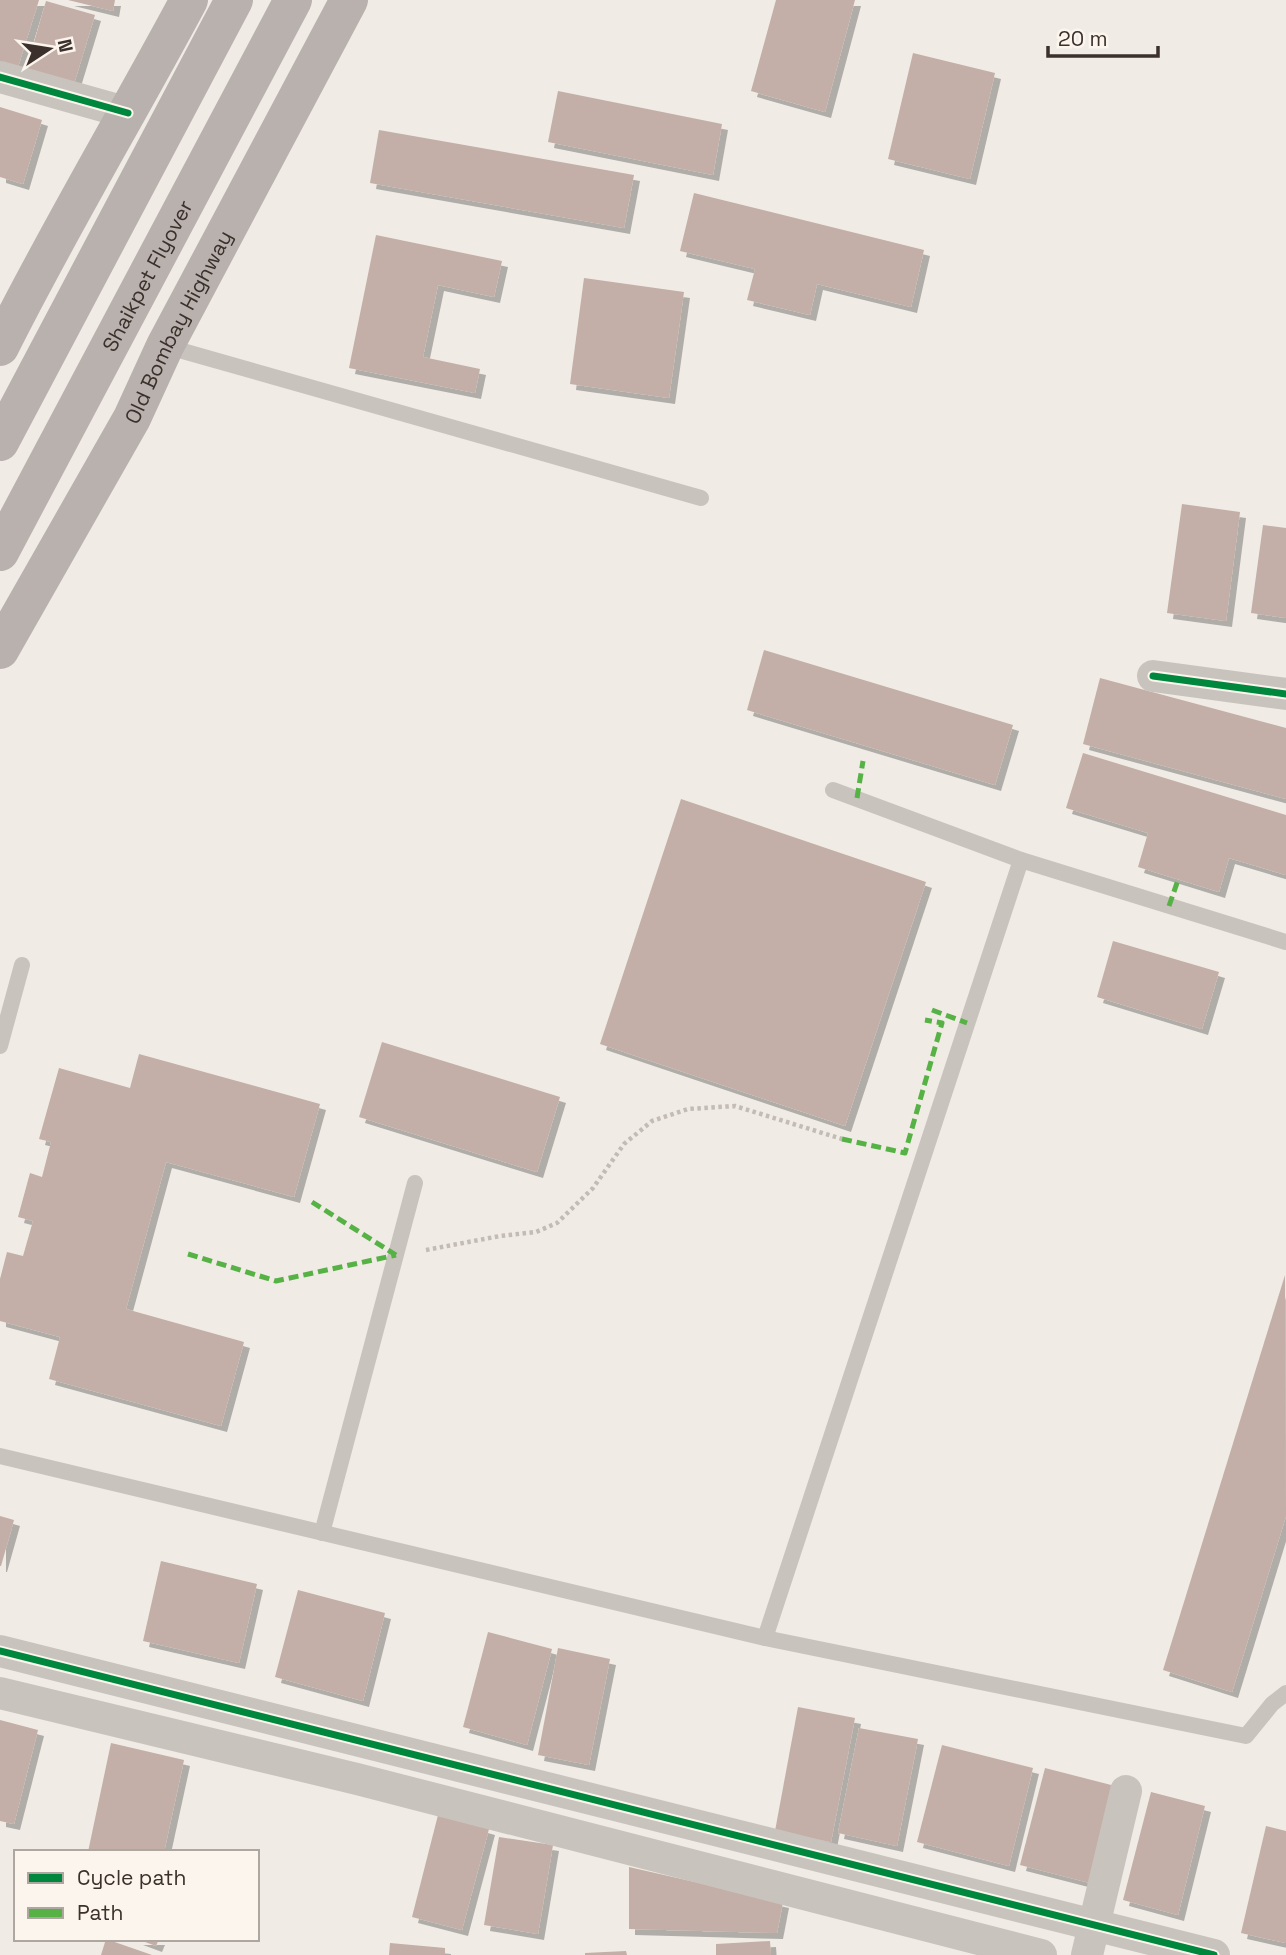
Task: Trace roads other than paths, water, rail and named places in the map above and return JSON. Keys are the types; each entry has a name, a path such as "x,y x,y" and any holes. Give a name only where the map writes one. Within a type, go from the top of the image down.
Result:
{"main road":[{"path":"0,347 12,296 128,113 189,0"},
{"path":"0,443 234,0"},
{"name":"Shaikpet Flyover","path":"0,552 293,0"},
{"name":"Old Bombay Highway","path":"0,650 132,418 165,346 349,0"},
{"path":"0,540 46,569"}],"street":[{"path":"0,76 128,113"},
{"path":"1153,676 1286,694"},
{"path":"0,1651 1090,1940 1214,1955"},
{"path":"0,1693 357,1779 1041,1955"},
{"path":"1090,1940 1126,1791"}],"lane":[{"path":"165,346 701,498"},
{"path":"833,790 1021,860 1286,942"},
{"path":"765,1638 1021,860"},
{"path":"0,1046 22,965"},
{"path":"322,1533 415,1183"},
{"path":"0,1456 765,1638 1246,1737 1272,1704 1286,1693"}]}
